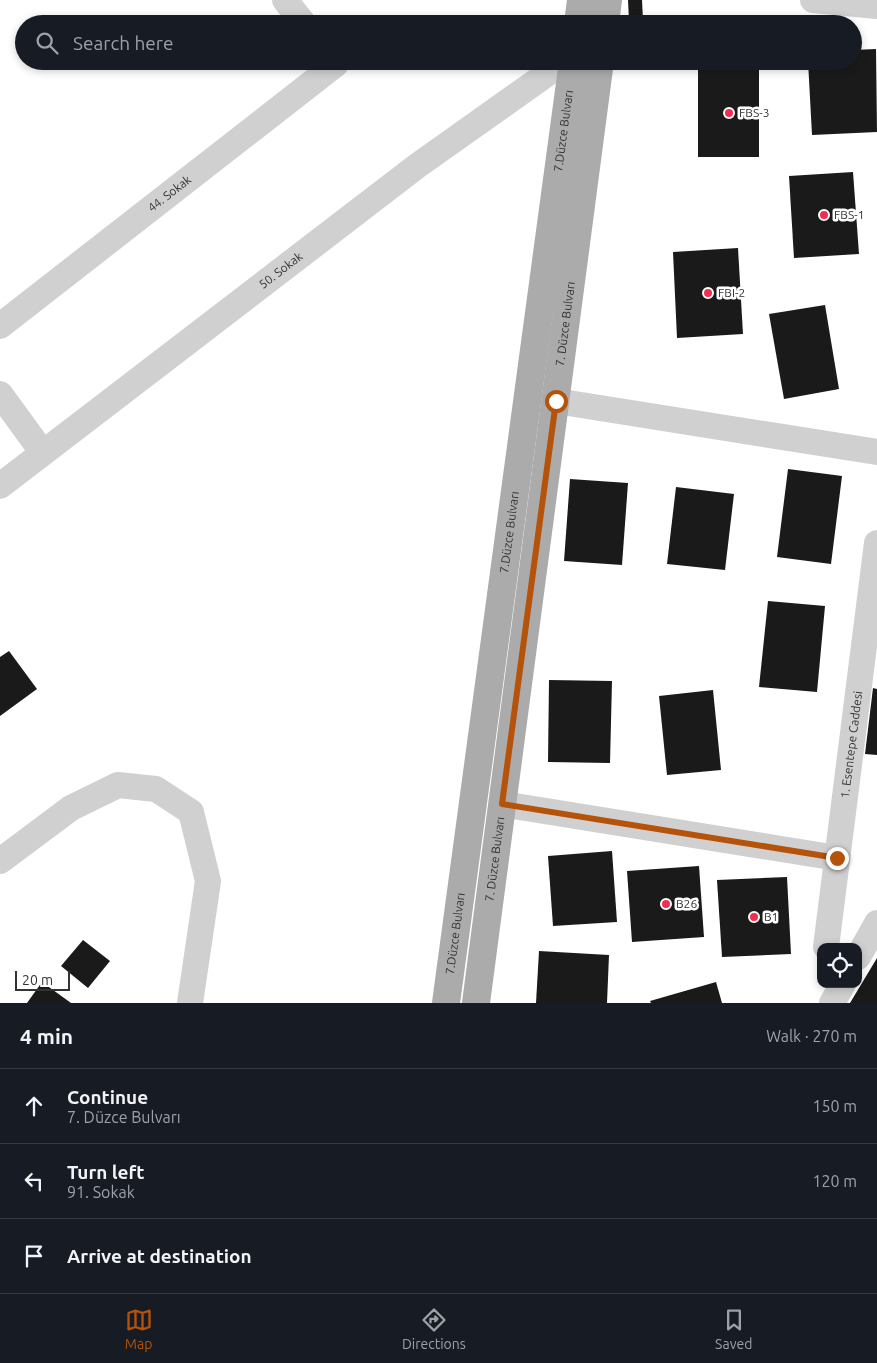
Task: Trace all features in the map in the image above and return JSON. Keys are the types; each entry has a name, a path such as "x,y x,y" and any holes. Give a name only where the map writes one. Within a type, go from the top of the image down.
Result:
{"main road":[{"path":"579,15 581,0"},
{"path":"606,15 608,0"},
{"name":"7.Düzce Bulvarı","path":"446,1003 572,70"},
{"name":"7. Düzce Bulvarı","path":"476,1003 599,70"}],"street":[{"path":"285,0 297,15"},
{"path":"813,0 877,6"},
{"name":"44. Sokak","path":"0,326 328,70"},
{"name":"50. Sokak","path":"0,486 417,166 552,70"},
{"path":"0,394 43,453"},
{"path":"556,401 877,452"},
{"name":"1. Esentepe Caddesi","path":"826,943 837,858 869,667 877,543"},
{"path":"0,861 71,808 118,785 156,789 191,812 208,881 190,1003"},
{"path":"502,804 837,858"},
{"path":"862,950 877,923"},
{"path":"818,1003 820,988"},
{"path":"832,1003 841,988"}],"building":[{"path":"628,0 642,0 643,15 629,15"},
{"path":"876,49 877,132 812,135 808,70 862,70 862,50"},
{"name":"FBS-3","path":"698,70 759,70 759,157 698,157"},
{"name":"FBS-1","path":"853,172 859,254 794,258 789,176"},
{"name":"FBI-2","path":"738,248 743,334 677,338 673,252"},
{"path":"825,305 839,389 784,399 769,314"},
{"path":"788,469 842,476 831,564 777,557"},
{"path":"570,479 628,483 622,565 564,561"},
{"path":"676,487 734,494 725,570 667,564"},
{"path":"768,601 825,606 817,692 759,687"},
{"path":"9,651 37,689 0,716 0,657"},
{"path":"549,680 612,681 610,763 548,762"},
{"path":"873,688 877,689 877,755 865,754"},
{"path":"713,690 721,770 667,775 659,696"},
{"path":"612,851 617,922 553,926 548,856"},
{"name":"B26","path":"699,866 704,937 632,942 627,871"},
{"name":"B1","path":"787,877 791,954 722,957 717,880"},
{"path":"83,940 110,961 88,988 61,966"},
{"path":"539,951 609,955 607,1003 536,1003"},
{"path":"877,958 877,1003 850,1003 859,988 862,988 862,983"},
{"path":"42,982 71,1003 27,1003"},
{"path":"716,982 722,1003 651,1003 650,1001"}],"place":[{"name":"FBS-3","path":"729,113"},
{"name":"FBS-1","path":"824,215"},
{"name":"FBI-2","path":"708,293"},
{"name":"B26","path":"666,904"},
{"name":"B1","path":"754,917"}],"route":[{"path":"556,401 502,804 837,858"}]}
